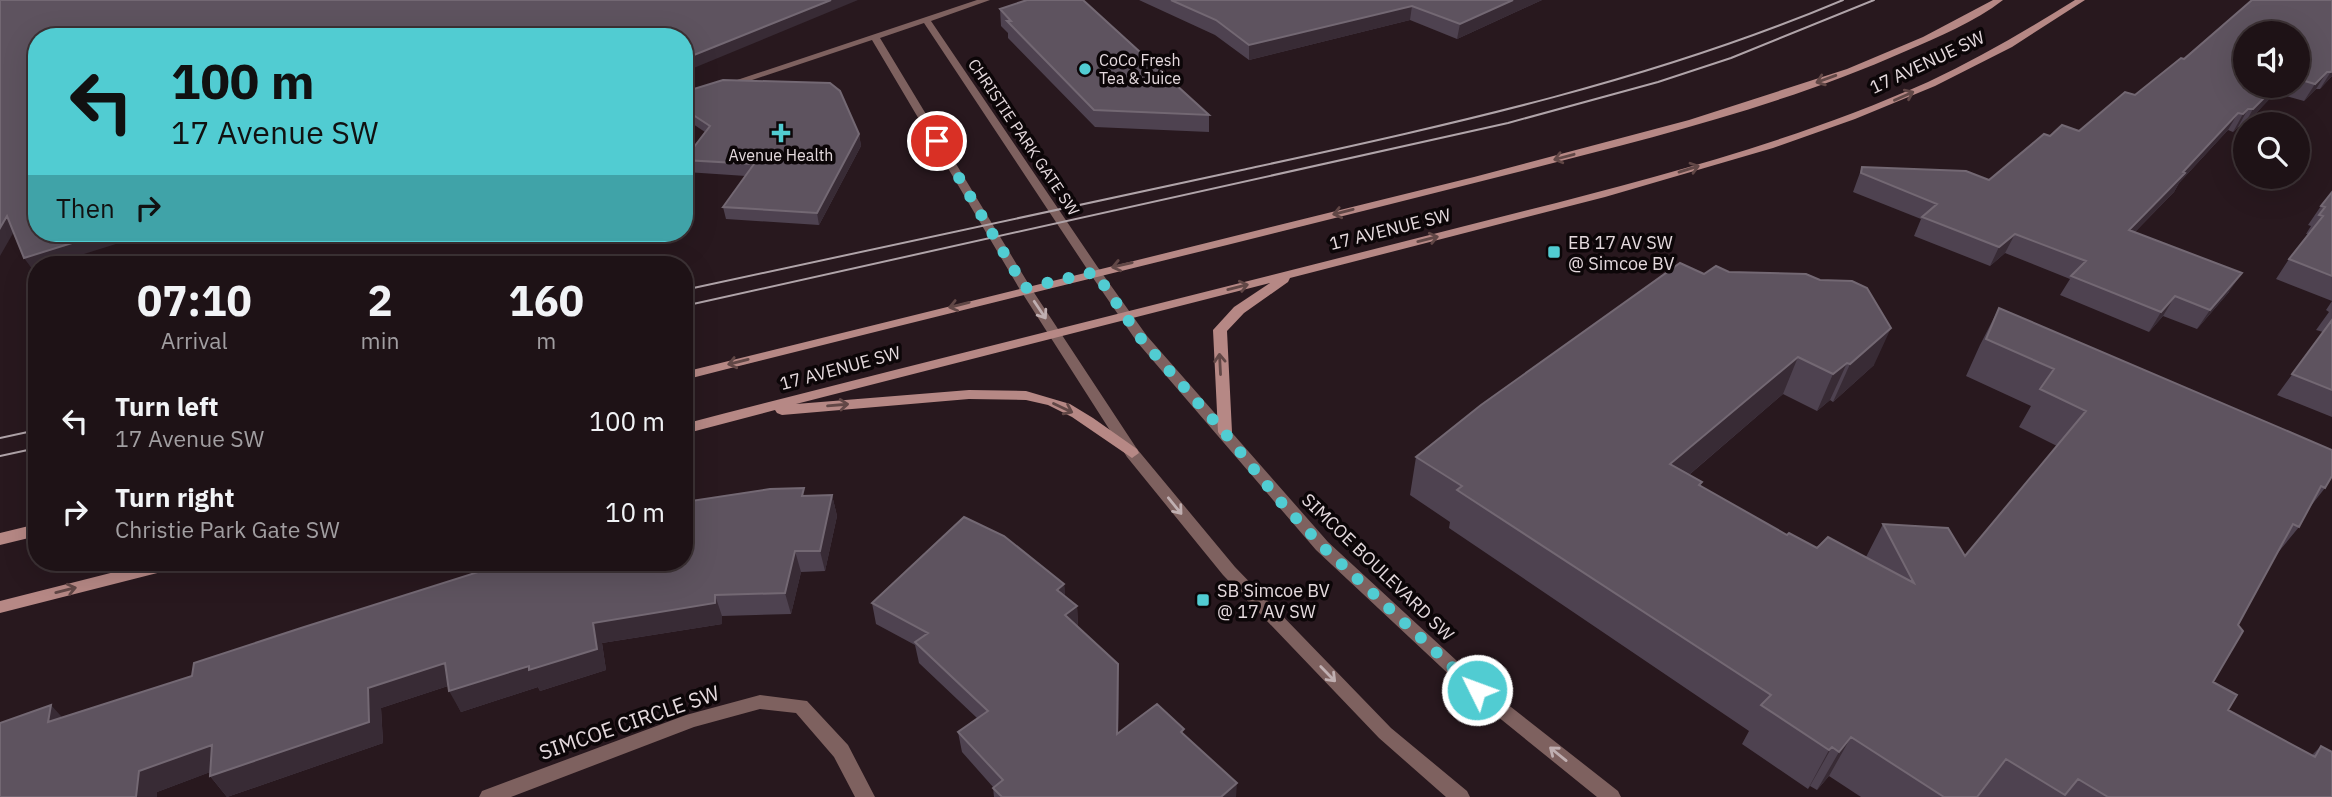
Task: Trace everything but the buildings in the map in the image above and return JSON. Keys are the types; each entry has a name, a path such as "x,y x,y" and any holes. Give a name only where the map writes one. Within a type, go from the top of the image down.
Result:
{"main road":[{"name":"17 AVENUE SW","path":"693,374 1025,288 1630,140 1773,99 1896,51 1999,0"},
{"name":"17 AVENUE SW","path":"693,427 1624,188 1872,110 1964,70 2081,0"},
{"path":"1224,432 1220,330 1240,310 1291,275"},
{"path":"746,412 969,394 1040,398 1101,429 1132,453"},
{"path":"0,538 28,532"},
{"path":"0,607 142,571"}],"street":[{"path":"710,90 986,0"},
{"name":"CHRISTIE PARK GATE SW","path":"926,20 1095,272"},
{"path":"875,37 1025,288 1132,453 1228,571 1385,733 1460,797"},
{"name":"SIMCOE BOULEVARD SW","path":"1095,272 1142,340 1224,432 1279,500 1322,546 1477,690 1611,797"},
{"name":"SIMCOE CIRCLE SW","path":"489,797 692,720 760,702 802,706 841,751 866,797"}],"tram line":[{"path":"693,288 1472,118 1622,78 1696,55 1843,0"},
{"path":"693,304 1508,123 1658,82 1731,58 1874,0"},
{"path":"0,438 28,432"},
{"path":"0,456 28,450"}],"place":[{"name":"CoCo Fresh Tea & Juice","path":"1085,69"},
{"name":"Avenue Health","path":"781,133"},
{"name":"EB 17 AV SW @ Simcoe BV","path":"1554,252"},
{"name":"SB Simcoe BV @ 17 AV SW","path":"1203,600"}],"route":[{"path":"937,141 1025,288 1095,272 1142,340 1224,432 1279,500 1322,546 1477,690"}]}
